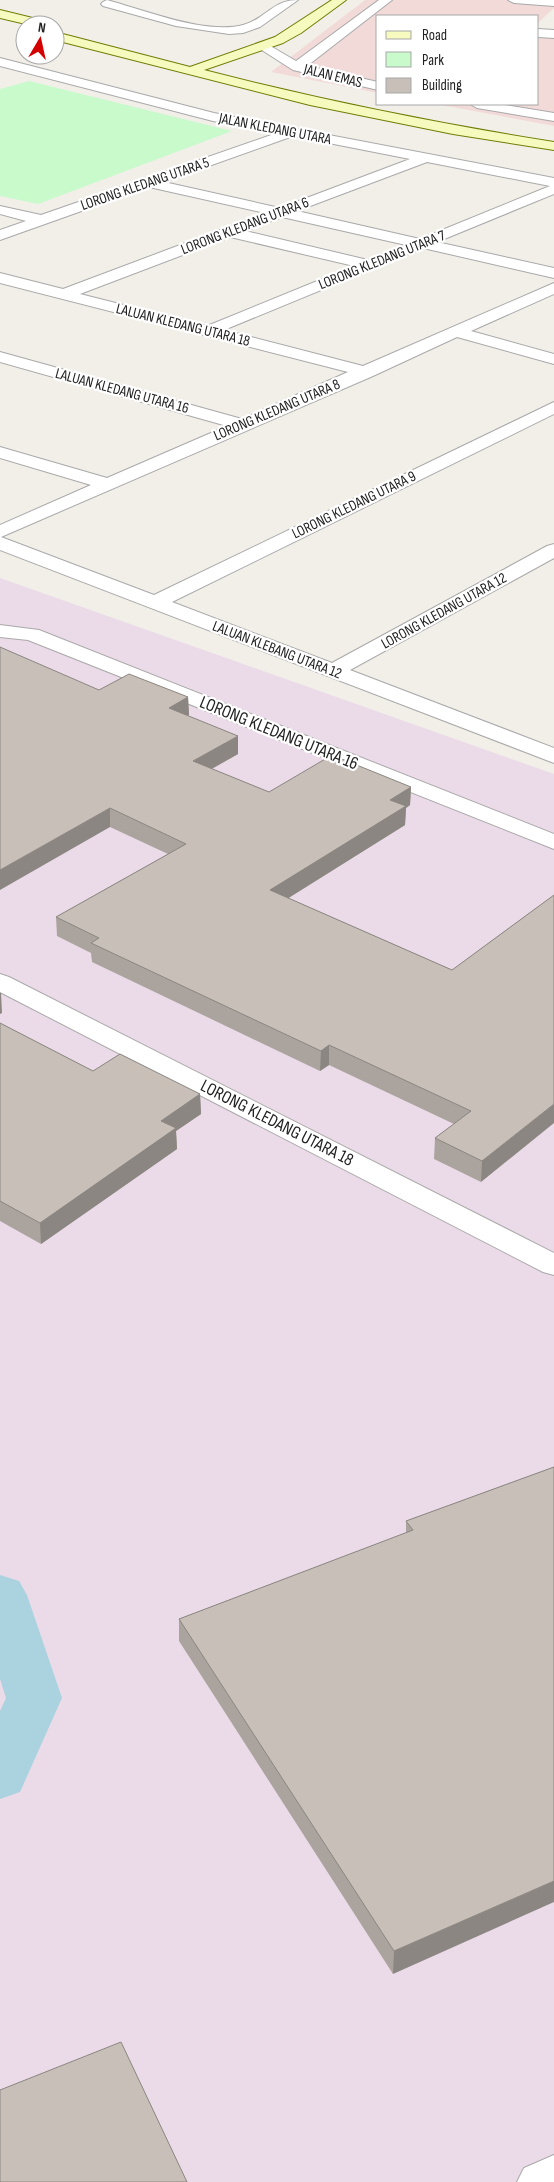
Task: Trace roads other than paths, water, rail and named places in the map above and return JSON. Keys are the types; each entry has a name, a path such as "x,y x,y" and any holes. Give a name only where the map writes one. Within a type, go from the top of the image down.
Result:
{"main road":[{"path":"190,71 263,47 298,30 340,0"},
{"path":"0,14 15,18"},
{"path":"0,22 15,26"},
{"path":"65,31 328,95 376,104"},
{"name":"JALAN KLEDANG UTARA","path":"65,39 310,101 453,130 554,146"},
{"path":"383,105 554,136"}],"street":[{"path":"145,1 103,3 209,30 227,31 242,30 253,26 292,0"},
{"path":"297,67 386,0"},
{"path":"514,0 552,8"},
{"path":"363,18 376,19"},
{"path":"539,33 554,34"},
{"name":"JALAN EMAS","path":"263,47 297,67 376,86"},
{"name":"JALAN KLEDANG UTARA","path":"0,62 213,117 554,182"},
{"path":"9,78 35,71"},
{"path":"483,105 554,117"},
{"name":"LORONG KLEDANG UTARA 5","path":"0,235 290,133"},
{"name":"LORONG KLEDANG UTARA 6","path":"65,294 424,158"},
{"path":"149,183 554,273"},
{"name":"LORONG KLEDANG UTARA 7","path":"209,332 554,189"},
{"path":"0,210 42,220"},
{"path":"230,232 369,265"},
{"name":"LALUAN KLEDANG UTARA 18","path":"0,278 367,372"},
{"name":"LORONG KLEDANG UTARA 8","path":"0,532 554,288"},
{"path":"457,332 554,359"},
{"name":"LALUAN KLEDANG UTARA 16","path":"0,357 244,425"},
{"name":"LORONG KLEDANG UTARA 9","path":"154,602 554,407"},
{"path":"0,452 107,484"},
{"name":"LALUAN KLEBANG UTARA 12","path":"0,543 333,672 551,753"},
{"name":"LORONG KLEDANG UTARA 12","path":"333,672 554,550"},
{"name":"LORONG KLEDANG UTARA 16","path":"2,631 32,634 554,842"},
{"name":"LORONG KLEDANG UTARA 18","path":"0,982 554,1265"},
{"path":"539,2182 554,2175"}],"waterway":[{"path":"0,1595 34,1698 0,1776"}]}
